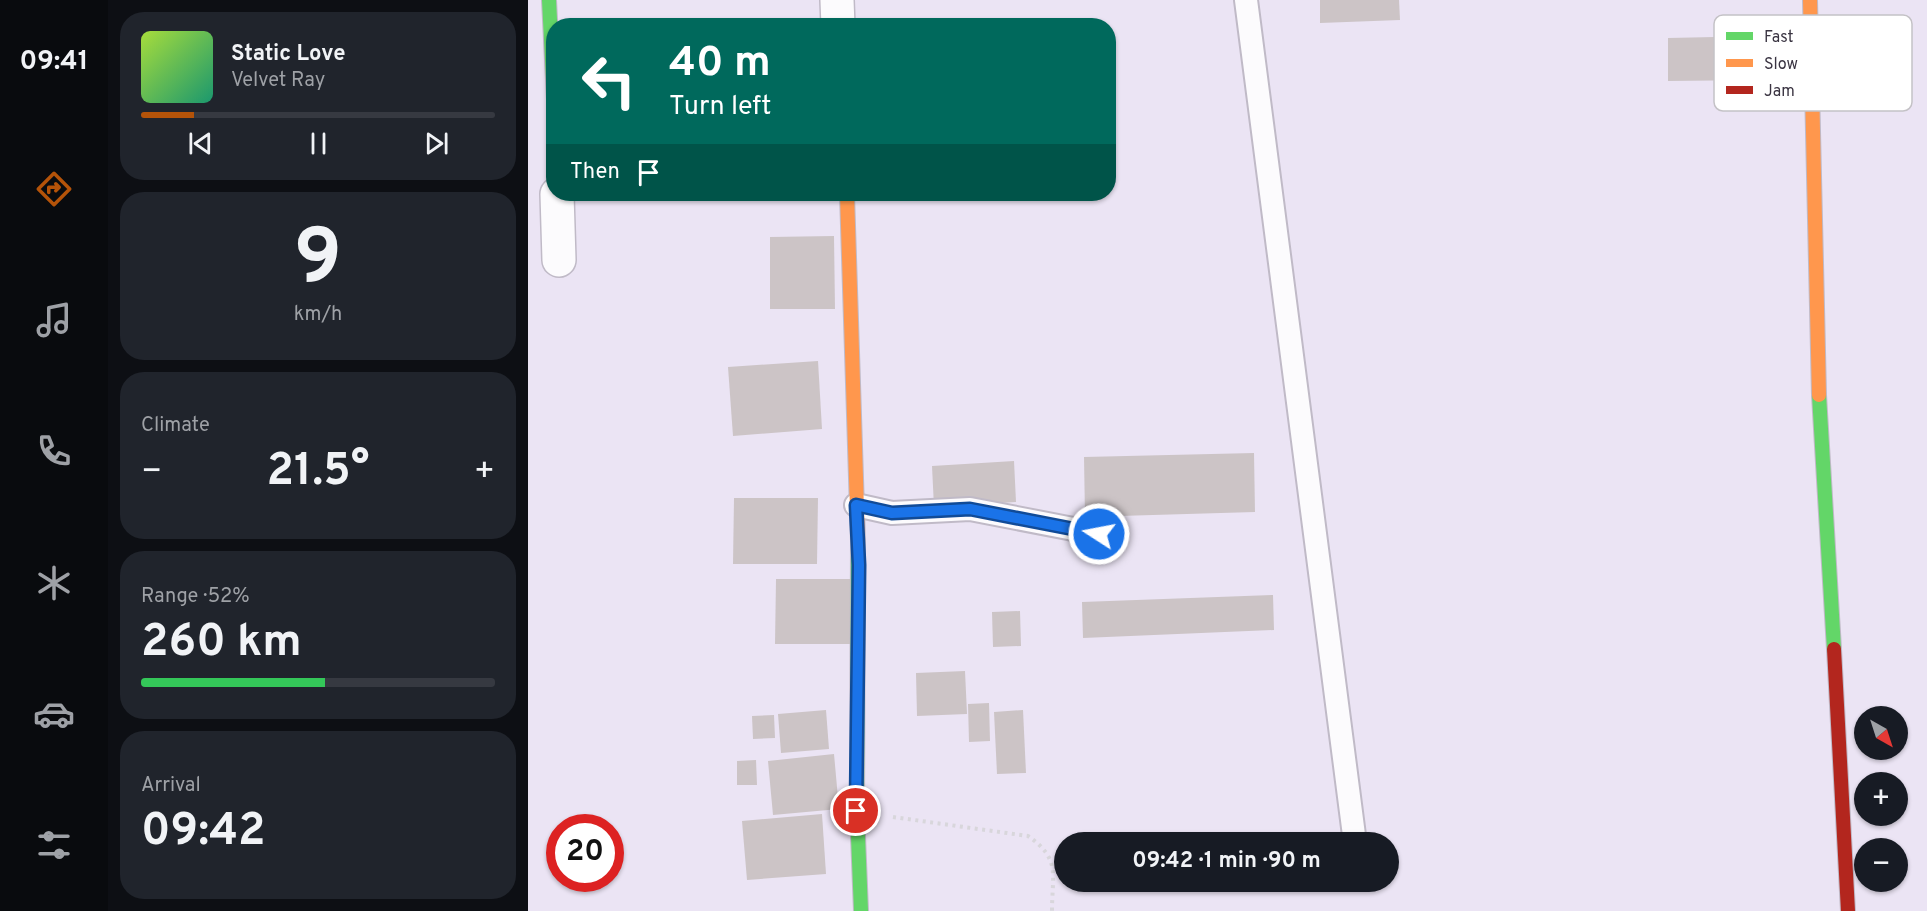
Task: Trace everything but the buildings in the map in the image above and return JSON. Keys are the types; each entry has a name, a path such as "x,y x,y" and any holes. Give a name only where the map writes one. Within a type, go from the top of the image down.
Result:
{"street":[{"path":"549,0 550,18"},
{"path":"837,0 838,18"},
{"path":"1810,0 1810,15"},
{"path":"1812,111 1816,332 1848,911"},
{"path":"557,201 559,260"},
{"path":"847,201 859,565 856,811 861,911"}],"lane":[{"path":"1246,0 1355,832"},
{"path":"856,505 892,513 970,509 1099,534"}],"path":[{"path":"856,811 1028,836 1045,848 1052,860 1052,911"}],"traffic: fast":[{"path":"549,0 550,18"},
{"path":"1819,395 1834,649"},
{"path":"858,541 857,811 861,911"}],"traffic: slow":[{"path":"1810,0 1810,15"},
{"path":"1813,111 1819,395"},
{"path":"847,201 858,541"}],"traffic: jam":[{"path":"1834,649 1848,911"}],"route":[{"path":"856,811 859,565 856,505 892,513 970,509 1099,534"}]}
